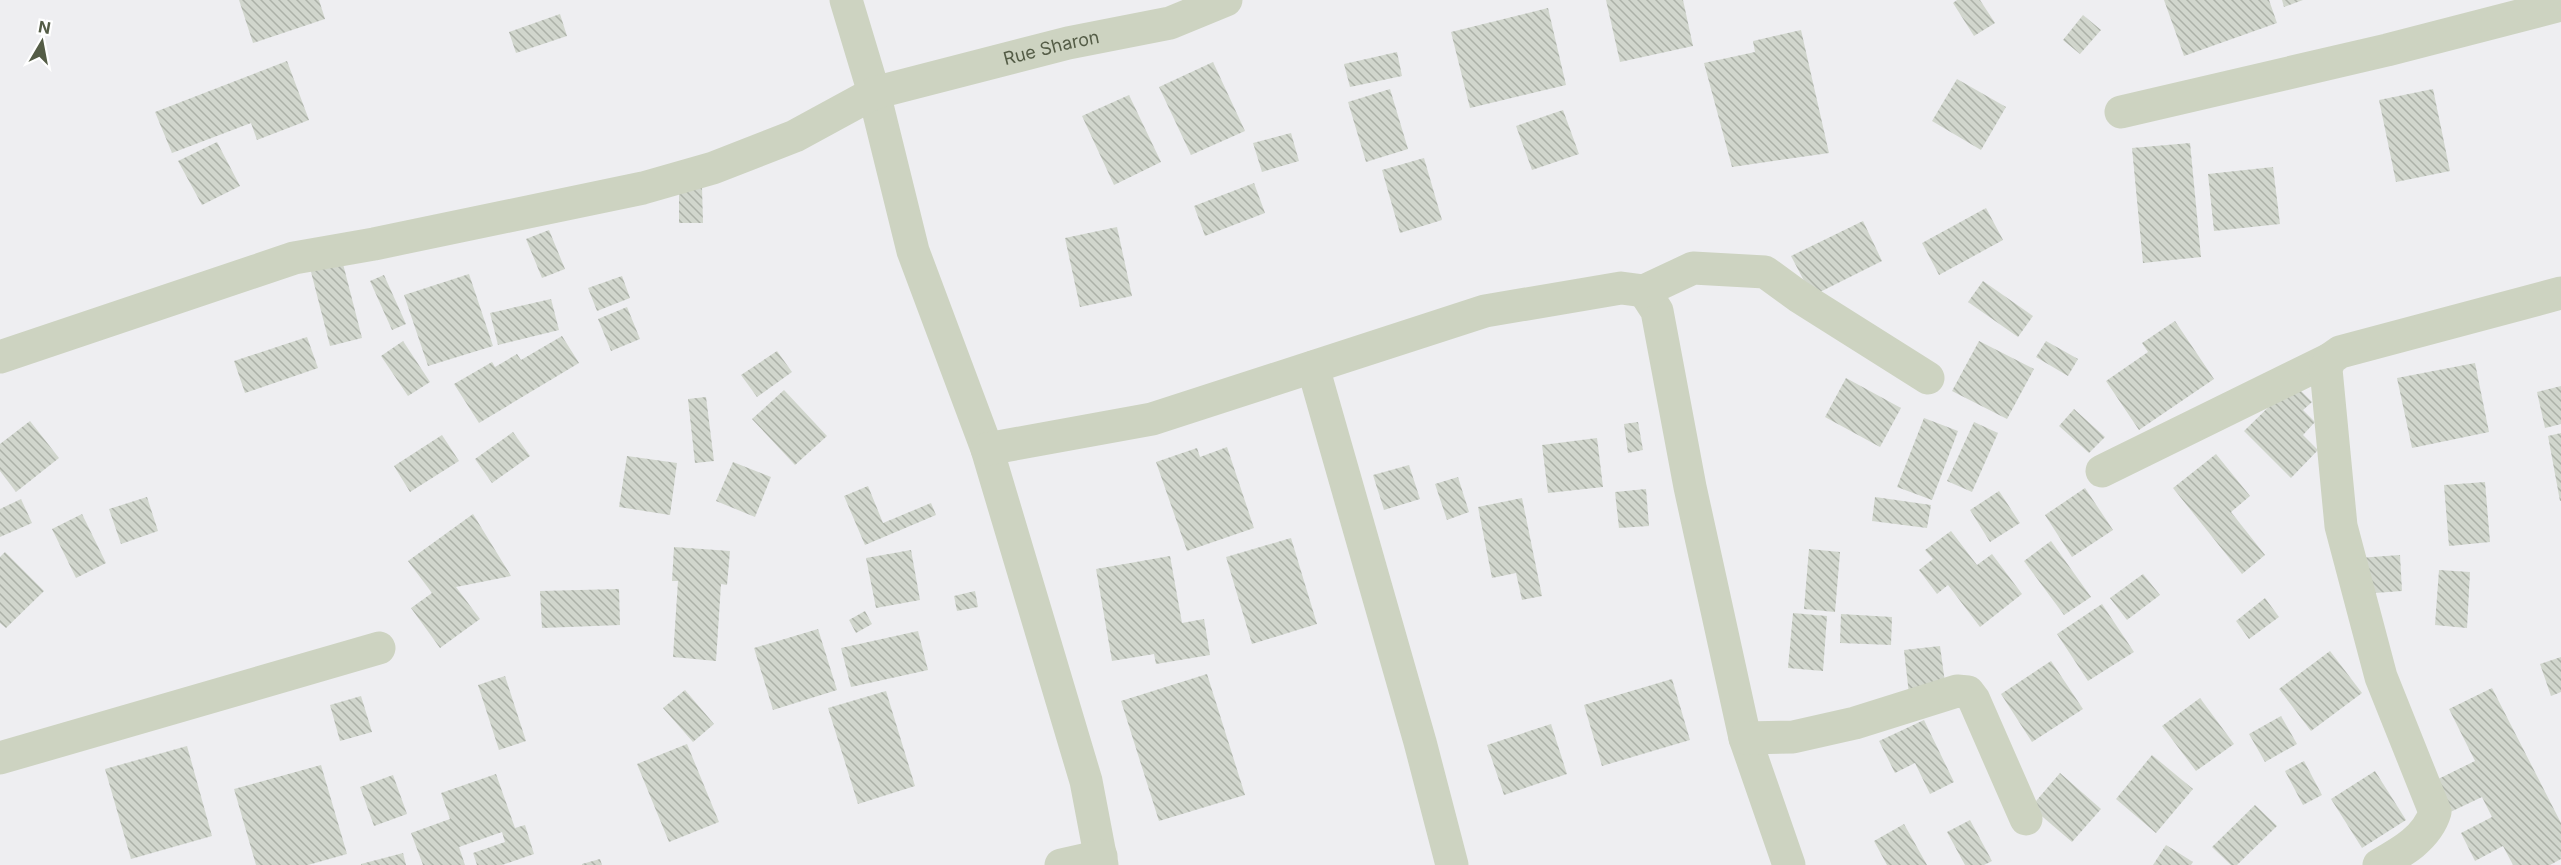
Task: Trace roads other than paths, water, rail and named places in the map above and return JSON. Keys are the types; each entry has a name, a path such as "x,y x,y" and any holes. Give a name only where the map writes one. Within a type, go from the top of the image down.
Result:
{"street":[{"path":"846,0 874,93 913,251 987,449 1086,780 1102,861 1061,865"},
{"name":"Rue Sharon","path":"0,357 294,258 374,244 643,188 713,168 795,136 874,93 1068,43 1170,23 1226,0"},
{"path":"2121,112 2387,50 2561,5"},
{"path":"987,449 1152,419 1485,311 1621,288 1644,291 1693,268 1765,272 1798,297 1928,378"},
{"path":"1644,291 1657,311 1690,488 1745,738 1789,865"},
{"path":"2102,471 2340,352 2561,293"},
{"path":"2330,359 2326,369 2341,526 2381,677 2435,812 2431,826 2399,860"},
{"path":"1313,367 1420,742 1452,865"},
{"path":"0,758 379,648"},
{"path":"1745,738 1803,735 1855,723 1957,691 1968,692 1974,700 2026,819"}]}
